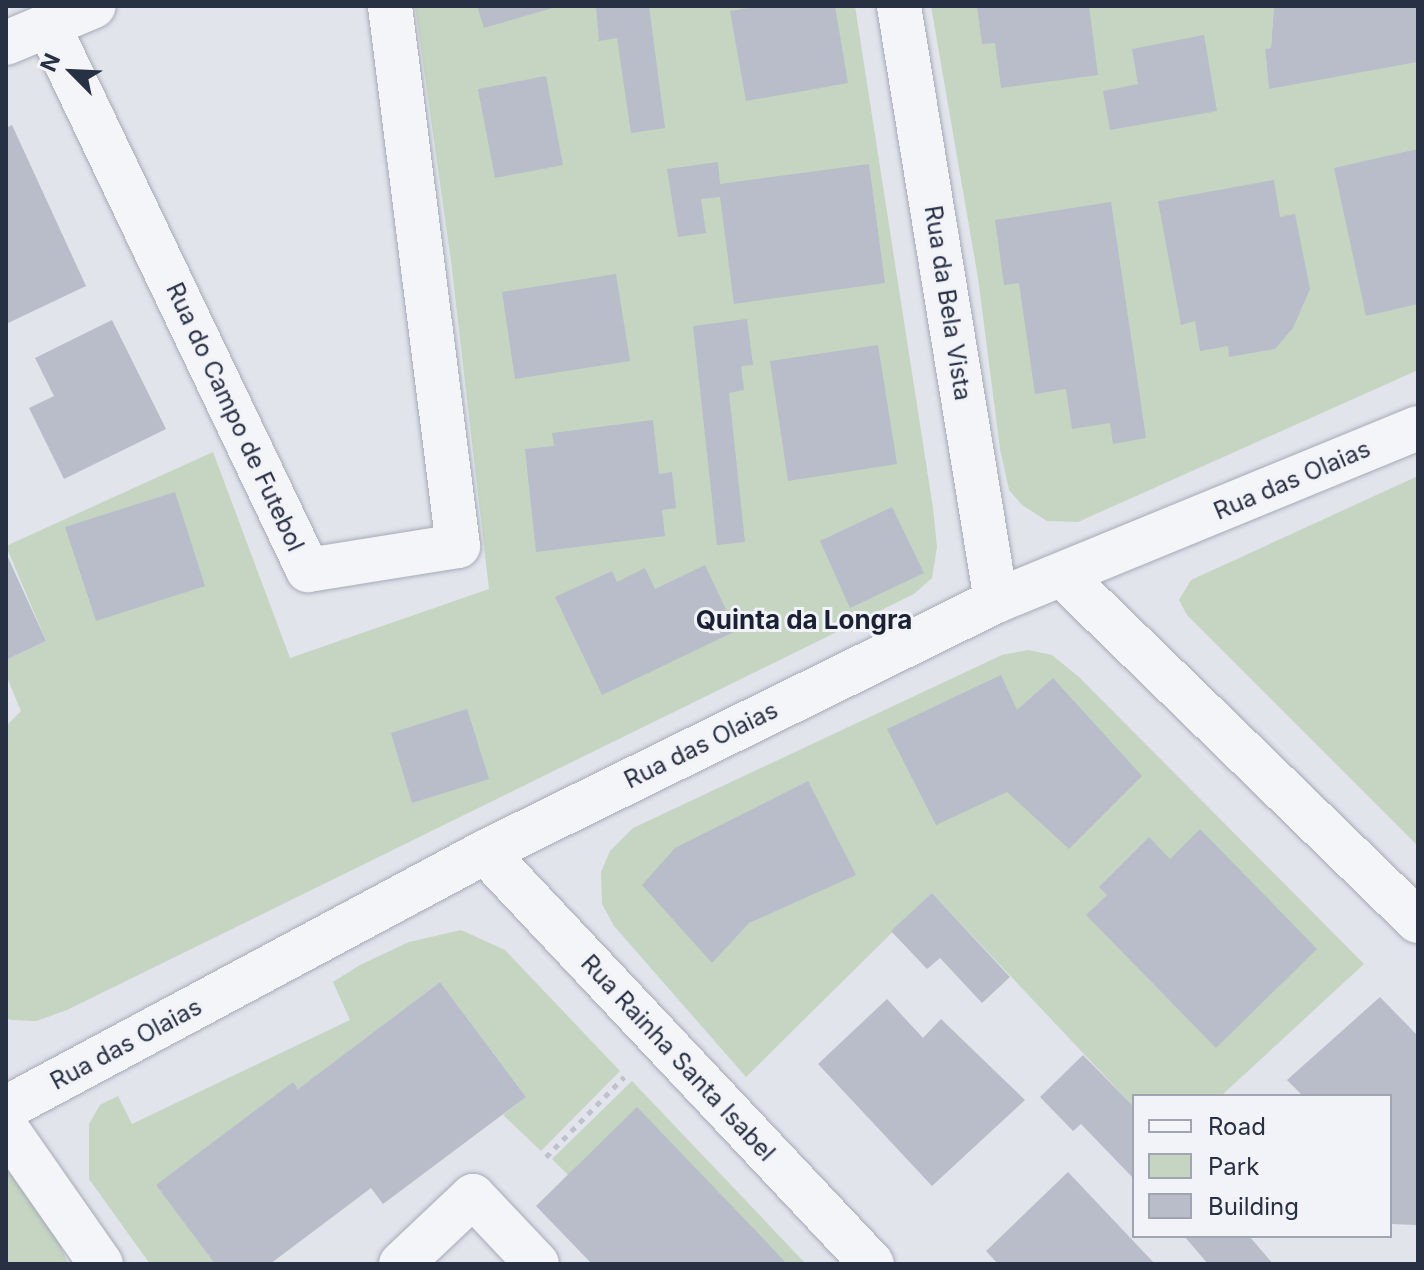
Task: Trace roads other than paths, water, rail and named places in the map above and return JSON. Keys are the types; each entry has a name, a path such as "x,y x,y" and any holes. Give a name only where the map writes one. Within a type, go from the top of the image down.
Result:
{"street":[{"path":"6,43 94,6"},
{"name":"Rua do Campo de Futebol","path":"48,25 308,570 458,546 390,6"},
{"name":"Rua da Bela Vista","path":"899,6 996,601"},
{"name":"Rua das Olaias","path":"6,1108 485,852 996,601 1418,428"},
{"path":"1063,576 1418,921"},
{"name":"Rua Rainha Santa Isabel","path":"485,852 872,1264"},
{"path":"6,1128 101,1264"},
{"path":"401,1264 473,1196 537,1264"}],"district":[{"name":"Quinta da Longra","path":"804,620"}]}
